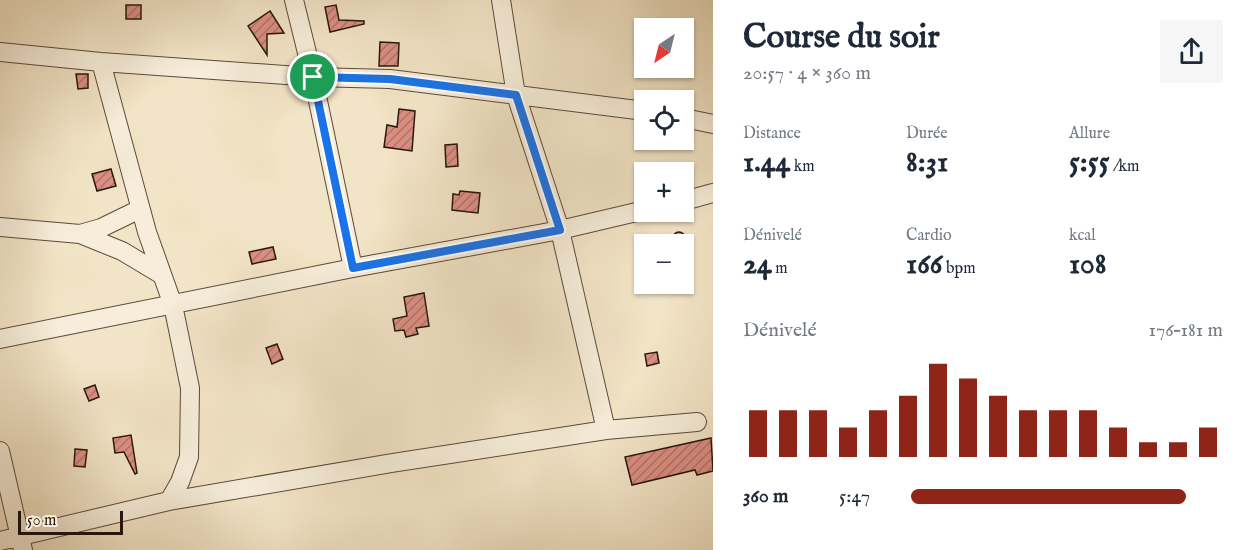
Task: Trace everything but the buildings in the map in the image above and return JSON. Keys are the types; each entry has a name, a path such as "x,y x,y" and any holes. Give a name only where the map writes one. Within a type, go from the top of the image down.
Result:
{"street":[{"path":"294,0 313,77 353,268"},
{"path":"501,0 516,95 560,230 606,430"},
{"path":"0,52 101,62 313,77 390,79 634,110"},
{"path":"101,62 140,209 172,305 190,388 191,445 189,457 184,474 169,501"},
{"path":"694,120 713,124"},
{"path":"694,198 713,193"},
{"path":"80,234 101,228 140,209"},
{"path":"0,339 353,268 560,230 634,213"},
{"path":"0,227 80,234 122,251 162,275"},
{"path":"0,541 21,543 169,501 606,430 697,422"},
{"path":"0,451 21,543"}],"route":[{"path":"313,77 390,79 516,95 560,230 353,268 313,77"}]}
